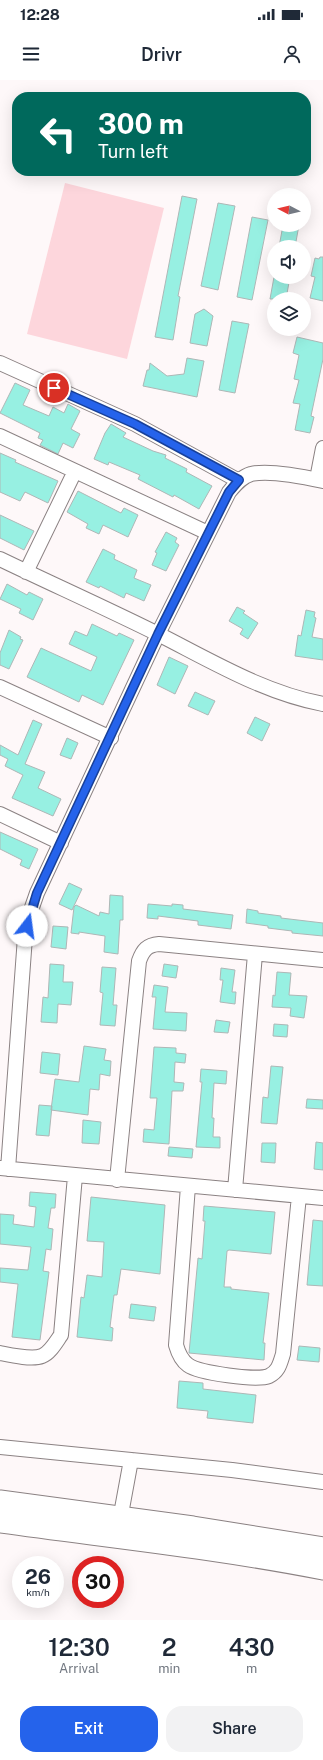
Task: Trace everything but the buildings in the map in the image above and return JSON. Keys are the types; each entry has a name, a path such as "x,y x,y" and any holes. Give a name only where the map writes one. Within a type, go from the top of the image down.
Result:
{"highway":[{"path":"0,1501 120,1516 323,1548"},
{"path":"0,1522 117,1539 190,1547 323,1569"}],"street":[{"path":"0,363 135,424 239,480"},
{"path":"0,436 208,533"},
{"path":"323,448 320,480 268,473 250,474 239,480 229,492 158,634 111,738 37,893 29,916 25,937 4,1169 323,1198"},
{"path":"26,572 75,471"},
{"path":"0,559 158,634 259,685 323,704"},
{"path":"0,687 111,738"},
{"path":"0,814 61,843"},
{"path":"117,1180 139,961 141,954 146,948 152,944 159,944 323,960"},
{"path":"235,1190 255,954"},
{"path":"0,1353 33,1357 42,1356 53,1347 61,1335 76,1176"},
{"path":"188,1186 176,1345 180,1356 188,1365 200,1371 258,1378 269,1376 279,1368 283,1354 299,1196"},
{"path":"0,1447 132,1460 323,1482"},
{"path":"117,1539 120,1516 132,1460"}],"shaded area":[{"path":"65,183 164,208 127,359 27,334"}],"route":[{"path":"27,926 37,893 111,738 158,634 229,492 239,480 135,424 54,388"}]}
